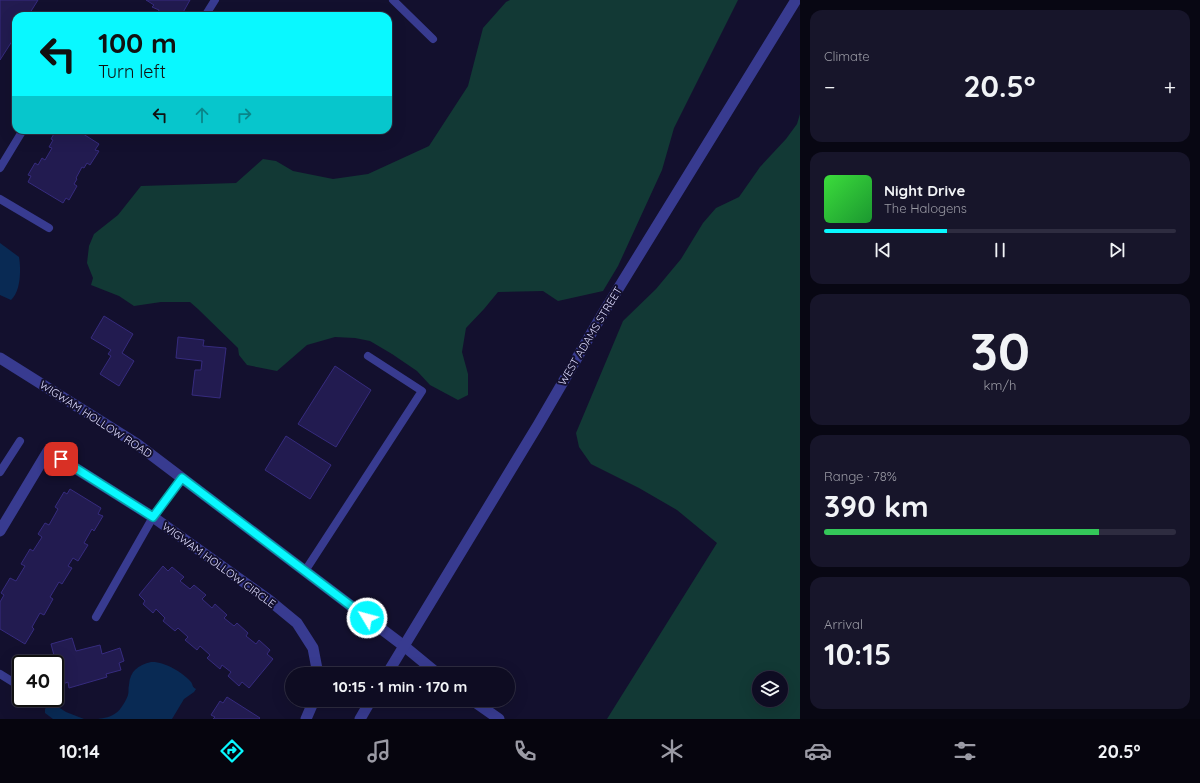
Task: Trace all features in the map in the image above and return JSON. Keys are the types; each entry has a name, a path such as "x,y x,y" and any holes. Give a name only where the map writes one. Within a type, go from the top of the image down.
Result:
{"street":[{"name":"WEST ADAMS STREET","path":"391,667 534,432 602,315 796,0"},
{"name":"WIGWAM HOLLOW ROAD","path":"0,358 137,444 404,646 430,667"},
{"name":"WIGWAM HOLLOW CIRCLE","path":"0,530 48,451 153,517 269,600 297,623 313,648 317,667"},
{"path":"306,719 311,707"},
{"path":"360,719 367,707"},
{"path":"482,707 499,719"}],"lane":[{"path":"208,12 215,0"},
{"path":"393,0 433,39"},
{"path":"0,168 21,134"},
{"path":"0,199 49,228"},
{"path":"305,571 422,391 368,356"},
{"path":"0,472 20,442"},
{"path":"96,617 153,517 182,478"},
{"path":"0,674 12,681"}],"green space":[{"path":"510,0 738,0 674,128 662,170 618,266 603,291 558,301 543,291 498,292 466,328 462,352 468,374 468,395 458,400 430,385 417,371 392,354 370,341 355,338 335,337 307,345 277,371 247,365 239,355 238,348 190,302 161,302 134,306 119,296 91,285 93,278 87,263 89,246 94,234 118,215 141,186 236,183 263,159 276,161 293,171 333,179 368,174 429,146 468,86 483,28 506,2"},
{"path":"800,114 800,719 607,719 717,543 677,510 639,488 591,464 579,447 576,433 623,321 656,289 681,259 703,223 716,208 739,197 760,167 786,139 797,124"}],"water":[{"path":"0,243 19,257 20,274 18,286 17,291 11,300 0,295"},
{"path":"151,662 167,665 178,671 191,682 193,687 196,689 184,699 172,719 98,719 118,712 127,697 133,672 142,665"},
{"path":"47,707 58,707 66,712 84,719 53,719 45,713"}],"building":[{"path":"0,0 38,0 30,12 12,12 12,41 0,60"},
{"path":"146,0 190,0 183,12 158,12 159,10 152,7 154,5"},
{"path":"54,134 83,134 99,144 95,150 99,151 90,165 87,163 84,168 82,167 74,184 77,186 69,200 66,198 63,203 28,182 31,176 28,175 35,163 38,165 42,158 45,160 52,148 49,147 53,140 51,139"},
{"path":"104,316 133,334 122,353 134,361 119,386 100,374 111,356 108,354 111,350 91,338"},
{"path":"178,337 204,340 203,346 226,348 220,398 192,395 195,370 201,370 202,361 176,358"},
{"path":"335,366 371,390 336,447 298,424"},
{"path":"286,436 331,465 310,499 265,470"},
{"path":"70,489 101,508 98,514 103,516 94,531 92,529 84,543 88,545 78,561 73,558 68,566 72,568 62,584 59,582 50,597 53,599 44,615 40,613 32,627 34,629 25,644 0,629 0,602 4,595 1,593 10,578 16,581 25,566 21,564 30,549 33,551 42,537 38,534 45,523 49,525 58,509 55,507 64,492 67,494"},
{"path":"163,566 168,571 172,567 184,577 180,581 190,589 194,585 206,595 202,599 212,608 215,604 227,615 224,618 234,626 237,623 248,633 246,636 256,644 259,640 270,650 267,654 273,659 249,688 242,682 239,686 228,676 231,672 222,665 220,669 207,658 210,655 200,646 197,650 185,640 188,637 178,628 175,631 163,621 165,618 156,609 153,613 143,604 145,601 139,595"},
{"path":"72,638 76,651 100,645 102,654 120,648 124,661 119,663 121,670 106,674 107,677 69,688 68,682 64,684 64,655 54,655 51,644"},
{"path":"227,697 260,718 213,719 215,717 211,715 220,701 223,703"}],"route":[{"path":"61,459 153,517 182,478 367,618"}]}
